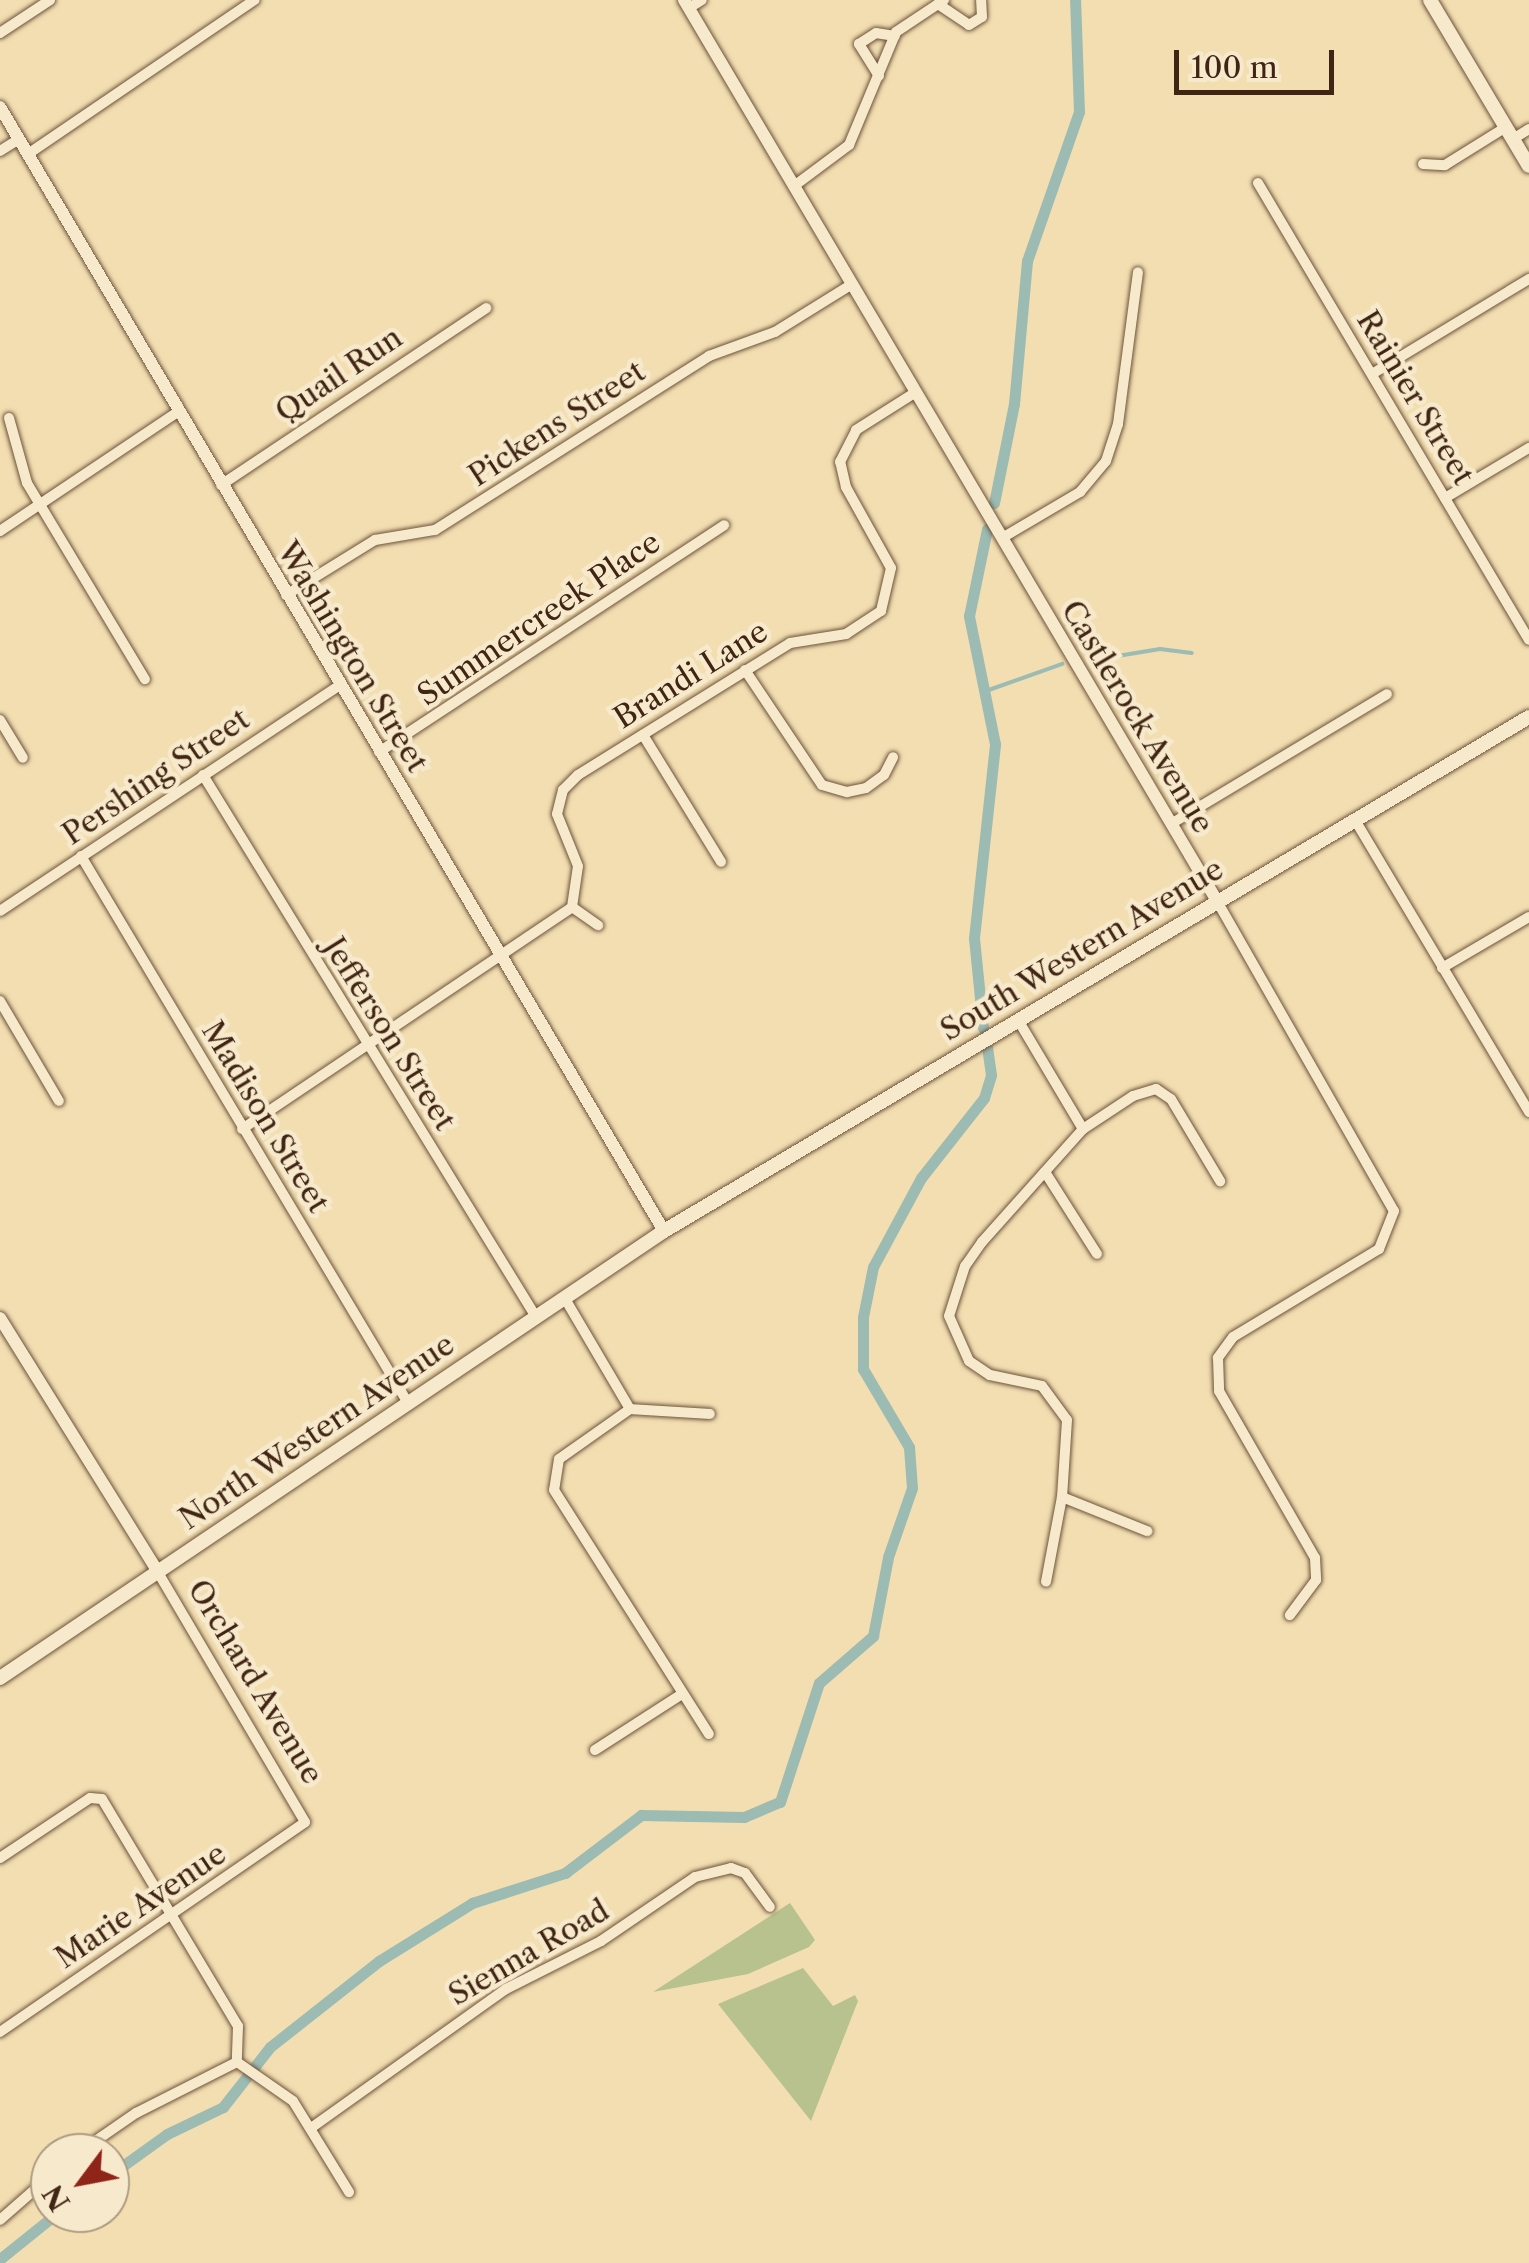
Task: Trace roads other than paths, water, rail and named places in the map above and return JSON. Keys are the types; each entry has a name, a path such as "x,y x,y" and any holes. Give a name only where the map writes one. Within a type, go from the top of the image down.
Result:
{"main road":[{"path":"1430,0 1529,166"},
{"name":"South Western Avenue","path":"664,1230 1529,717"},
{"name":"North Western Avenue","path":"0,1678 664,1230"}],"street":[{"path":"0,33 50,0"},
{"path":"28,154 255,0"},
{"path":"687,4 702,0"},
{"path":"794,186 848,145 894,36 941,2 969,25 982,17 981,0"},
{"name":"Castlerock Avenue","path":"687,4 1217,901 1394,1212 1378,1249 1233,1337 1218,1358 1219,1391 1315,1558 1316,1580 1290,1615"},
{"path":"879,76 858,44 876,33 894,36"},
{"name":"Washington Street","path":"0,107 664,1230"},
{"path":"1423,164 1445,165 1510,133 1529,129"},
{"path":"0,152 19,139"},
{"name":"Rainier Street","path":"1258,183 1445,498 1524,619 1529,640"},
{"path":"1002,538 1080,492 1106,460 1118,424 1138,272"},
{"path":"1372,374 1529,280"},
{"name":"Pickens Street","path":"286,596 374,540 443,526 709,356 775,332 852,284"},
{"name":"Quail Run","path":"220,484 486,308"},
{"name":"Brandi Lane","path":"572,907 578,874 558,820 561,794 578,775 801,637 854,630 886,604 891,568 846,487 840,462 856,430 916,392"},
{"path":"0,531 178,412"},
{"path":"10,418 24,476 145,679"},
{"path":"1445,498 1529,448"},
{"name":"Summercreek Place","path":"380,752 724,525"},
{"path":"745,670 822,785 847,792 866,788 884,775 893,757"},
{"name":"Pershing Street","path":"0,910 340,686"},
{"path":"1171,824 1387,694"},
{"path":"0,720 23,758"},
{"path":"644,736 721,862"},
{"name":"Jefferson Street","path":"203,775 366,1048 536,1316"},
{"path":"1355,820 1529,1112"},
{"name":"Madison Street","path":"81,856 408,1403"},
{"path":"242,1129 572,907 598,925"},
{"path":"1442,968 1529,917"},
{"path":"0,1001 59,1101"},
{"path":"1018,1020 1083,1129"},
{"path":"1046,1582 1062,1497 1068,1431 1062,1408 1042,1386 978,1369 955,1343 949,1316 966,1266 1083,1129 1133,1096 1156,1090 1171,1099 1220,1181"},
{"path":"1046,1172 1097,1254"},
{"path":"564,1297 630,1409"},
{"name":"Orchard Avenue","path":"0,1318 306,1818"},
{"path":"708,1734 554,1490 560,1459 630,1409 710,1414"},
{"path":"1062,1497 1147,1531"},
{"path":"595,1750 682,1694"},
{"path":"0,1858 90,1798 110,1808 239,2033 242,2065"},
{"name":"Marie Avenue","path":"0,2032 295,1832 306,1818"},
{"name":"Sienna Road","path":"311,2128 506,1989 601,1941 695,1877 731,1868 754,1880 770,1906"},
{"path":"108,2133 150,2105 242,2065 279,2086 311,2128 349,2192"},
{"path":"0,2220 30,2194"}],"waterway":[{"path":"994,503 1014,404 1027,261 1079,112 1075,0"},
{"path":"983,1028 974,938 995,744 969,616 987,529"},
{"path":"1093,660 1160,649 1192,653"},
{"path":"986,691 1062,664"},
{"path":"130,2161 167,2134 223,2107 270,2047 379,1961 472,1903 565,1873 641,1815 744,1817 780,1802 819,1683 873,1636 888,1557 912,1488 909,1447 863,1369 863,1317 873,1267 921,1178 984,1098 991,1075 987,1047"},
{"path":"0,2259 32,2233"}]}
